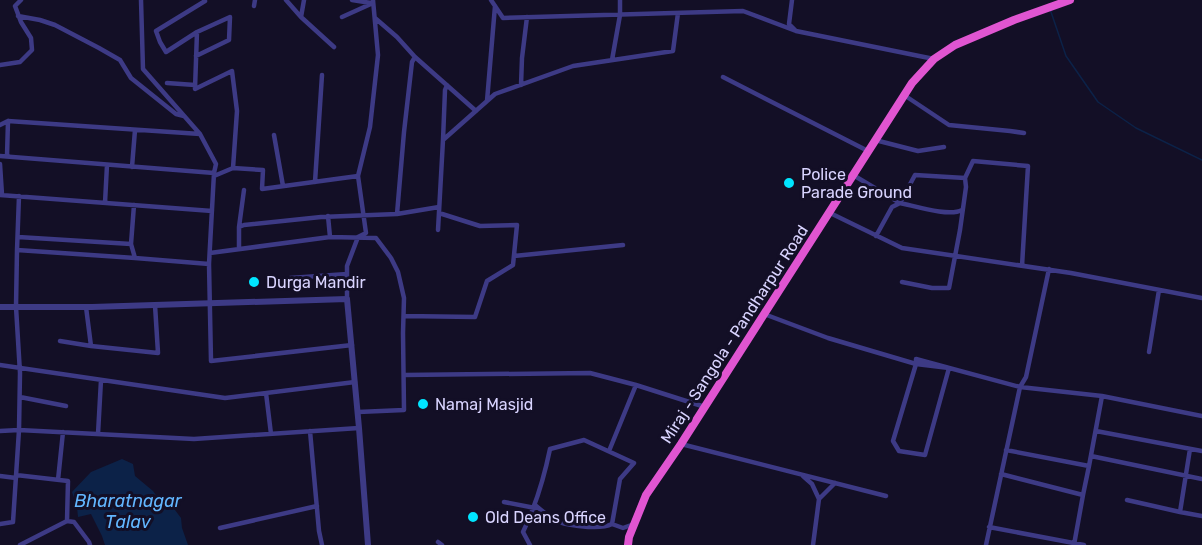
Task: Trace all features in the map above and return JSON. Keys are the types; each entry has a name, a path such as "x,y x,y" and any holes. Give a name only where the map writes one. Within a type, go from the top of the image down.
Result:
{"highway":[{"name":"Miraj - Sangola - Pandharpur Road","path":"628,545 646,495 705,407 912,83 934,59 955,45 1070,0"}],"street":[{"path":"0,64 20,62 32,50 31,38 15,6 21,0"},
{"path":"141,0 143,69 200,134 216,164 209,264 211,361 352,345"},
{"path":"286,0 301,17 334,46"},
{"path":"301,17 304,0"},
{"path":"352,0 373,2"},
{"path":"491,0 502,18 743,11 796,31 934,59"},
{"path":"612,60 620,15 620,0"},
{"path":"792,0 789,24 796,31"},
{"path":"196,56 229,40 230,17 197,32 166,52 156,31 205,1"},
{"path":"342,16 373,2"},
{"path":"368,545 347,299 347,266 358,237 366,233 358,176 370,127 378,55 373,2"},
{"path":"487,101 495,6"},
{"path":"443,140 495,94 573,66 673,51 678,13"},
{"path":"18,15 56,25 120,60 131,78 176,114 184,116"},
{"path":"375,18 476,111"},
{"path":"521,85 527,18"},
{"path":"197,32 195,89 232,71 237,111 233,168"},
{"path":"397,214 412,62 415,57"},
{"path":"315,182 322,75"},
{"path":"723,77 868,151"},
{"path":"167,83 195,85"},
{"path":"438,230 447,85"},
{"path":"904,95 949,125 1024,133"},
{"path":"0,125 8,121 200,134"},
{"path":"7,156 8,121"},
{"path":"132,167 135,130"},
{"path":"274,135 283,186"},
{"path":"875,141 918,151 944,147"},
{"path":"0,156 214,174 233,168 263,170 262,189 358,176"},
{"path":"902,282 932,288 949,288 956,256 966,187 965,178 973,160 1028,166 1022,266"},
{"path":"0,164 1,195 212,211"},
{"path":"105,203 107,165"},
{"path":"853,175 900,202 948,212 956,213 962,210"},
{"path":"876,236 892,207 900,202 915,175 965,178"},
{"path":"239,249 239,227 244,190"},
{"path":"0,524 13,522 19,429 20,369 16,307 20,196"},
{"path":"134,205 131,244 135,258"},
{"path":"239,227 328,216 439,210 480,226 516,225 513,265 487,281 475,317 404,316"},
{"path":"828,212 902,248 1049,270 1202,298"},
{"path":"328,216 330,237"},
{"path":"18,237 131,244"},
{"path":"210,253 330,237 376,238 398,272 404,298 404,410 358,412"},
{"path":"514,255 623,245"},
{"path":"18,250 209,264"},
{"path":"986,545 1020,387 1026,376 1049,270"},
{"path":"290,278 347,274"},
{"path":"1149,352 1159,290"},
{"path":"0,307 86,307 347,299"},
{"path":"60,341 158,353 155,305"},
{"path":"86,307 91,346"},
{"path":"764,314 828,338 916,364"},
{"path":"949,368 925,455 899,451 893,441 916,358 1020,387 1102,396 1202,416"},
{"path":"0,365 225,398 355,382"},
{"path":"404,375 590,373 705,407"},
{"path":"98,434 101,380"},
{"path":"609,451 636,385"},
{"path":"266,393 271,434"},
{"path":"1075,544 1102,396"},
{"path":"20,397 66,406"},
{"path":"0,431 19,429 194,439 359,428"},
{"path":"310,431 322,545"},
{"path":"1096,431 1202,451"},
{"path":"58,480 63,432"},
{"path":"530,545 523,532 535,507 550,449 584,440 634,463 620,479 612,524"},
{"path":"681,444 886,495"},
{"path":"1180,512 1190,449"},
{"path":"1006,450 1089,466"},
{"path":"1091,456 1202,479"},
{"path":"801,474 812,484 819,499 813,545"},
{"path":"1001,474 1083,495"},
{"path":"0,476 68,481 67,521"},
{"path":"819,499 835,483"},
{"path":"1127,500 1202,516"},
{"path":"504,502 535,507 567,526 605,528 612,524"},
{"path":"219,528 317,506"},
{"path":"20,545 67,521 74,522 90,545"},
{"path":"612,524 622,528 634,524"},
{"path":"989,527 1084,545"},
{"path":"1039,545 1040,537"}],"water":[{"name":"Bharatnagar Talav","path":"122,459 133,464 135,476 153,491 160,501 172,506 181,518 188,545 105,545 91,514 78,517 72,492 91,472"}],"waterway":[{"path":"1050,9 1066,56 1098,102 1136,128 1202,160"}],"place":[{"name":"Police Parade Ground","path":"789,183"},
{"name":"Durga Mandir","path":"254,282"},
{"name":"Namaj Masjid","path":"423,404"},
{"name":"Old Deans Office","path":"473,517"}]}
